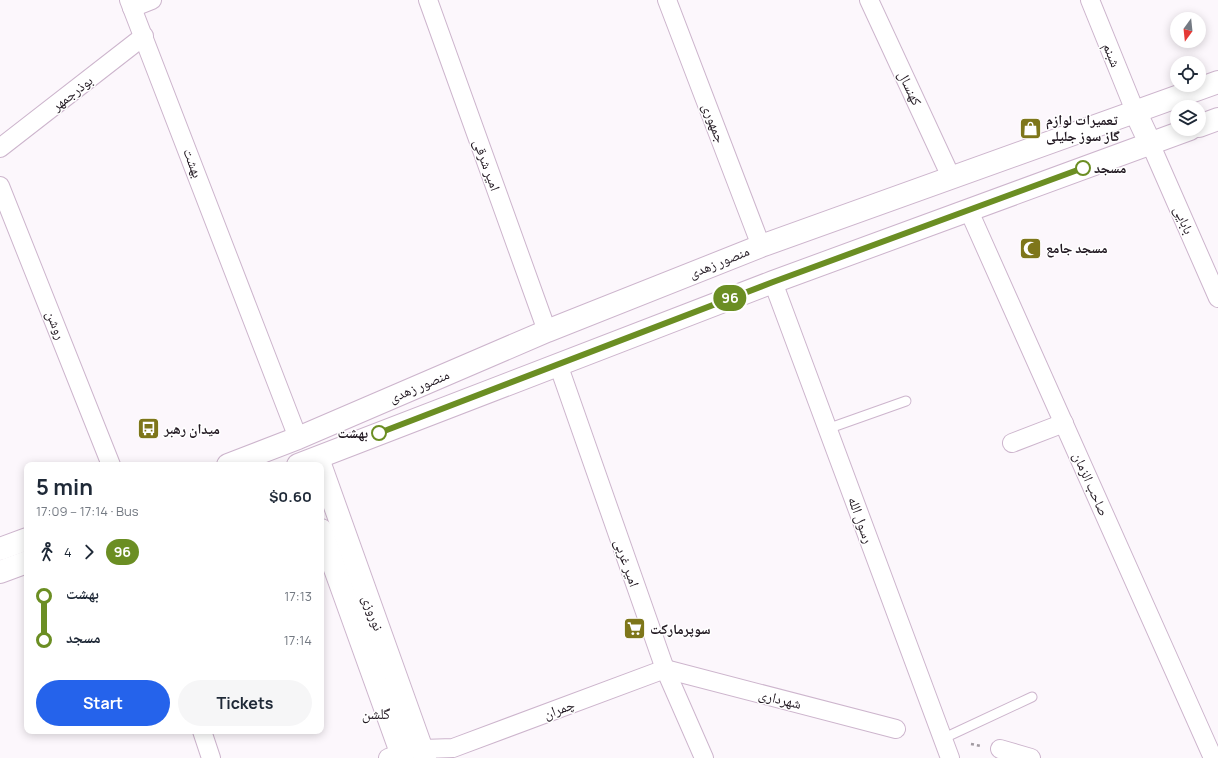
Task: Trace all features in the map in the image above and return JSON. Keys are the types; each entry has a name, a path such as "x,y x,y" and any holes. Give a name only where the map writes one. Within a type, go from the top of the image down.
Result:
{"main road":[{"name":"منصور زهدی","path":"236,462 298,438 547,331 761,246 1218,82"},
{"path":"1135,111 1150,143"},
{"path":"1206,123 1218,119"},
{"name":"منصور زهدی","path":"316,462 558,364 773,282 1170,136"},
{"path":"547,331 558,364"},
{"name":"نوروزی","path":"298,438 310,462"},
{"name":"نوروزی","path":"324,503 408,755"},
{"name":"نوروزی","path":"324,538 408,755"},
{"path":"0,549 24,540"},
{"path":"0,572 24,563"}],"street":[{"path":"131,4 152,0"},
{"name":"امیر شرقی","path":"428,0 547,331"},
{"name":"جمهوری","path":"667,0 761,246"},
{"name":"کهنسال","path":"869,0 951,177"},
{"name":"شبنم","path":"1090,0 1135,111"},
{"name":"بهشت","path":"131,4 298,438"},
{"name":"بوذرجمهر","path":"0,148 144,36"},
{"name":"بابایی","path":"1150,143 1218,298"},
{"name":"روشن","path":"0,186 110,462"},
{"name":"صاحب الزمان","path":"969,211 1213,758"},
{"name":"رسول الله","path":"773,282 950,758"},
{"name":"امیر غربی","path":"558,364 665,669 704,758"},
{"path":"1012,443 1064,423"},
{"name":"شهرداری","path":"665,669 896,729"},
{"name":"چمران","path":"408,755 449,753 665,669"},
{"path":"203,734 211,758"},
{"path":"1000,749 1031,758"}],"lane":[{"path":"827,429 906,401"},
{"path":"942,739 1032,697"}],"bus line":[{"name":"96","path":"379,433 773,282 1083,168"}],"place":[{"name":"تعمیرات لوازم گاز سوز جلیلی","path":"1030,128"},
{"name":"مسجد","path":"1083,168"},
{"name":"مسجد جامع","path":"1030,248"},
{"name":"میدان رهبر","path":"149,429"},
{"name":"بهشت","path":"379,433"},
{"name":"سوپرمارکت","path":"635,629"}],"district":[{"name":"گلشن","path":"376,714"}]}
